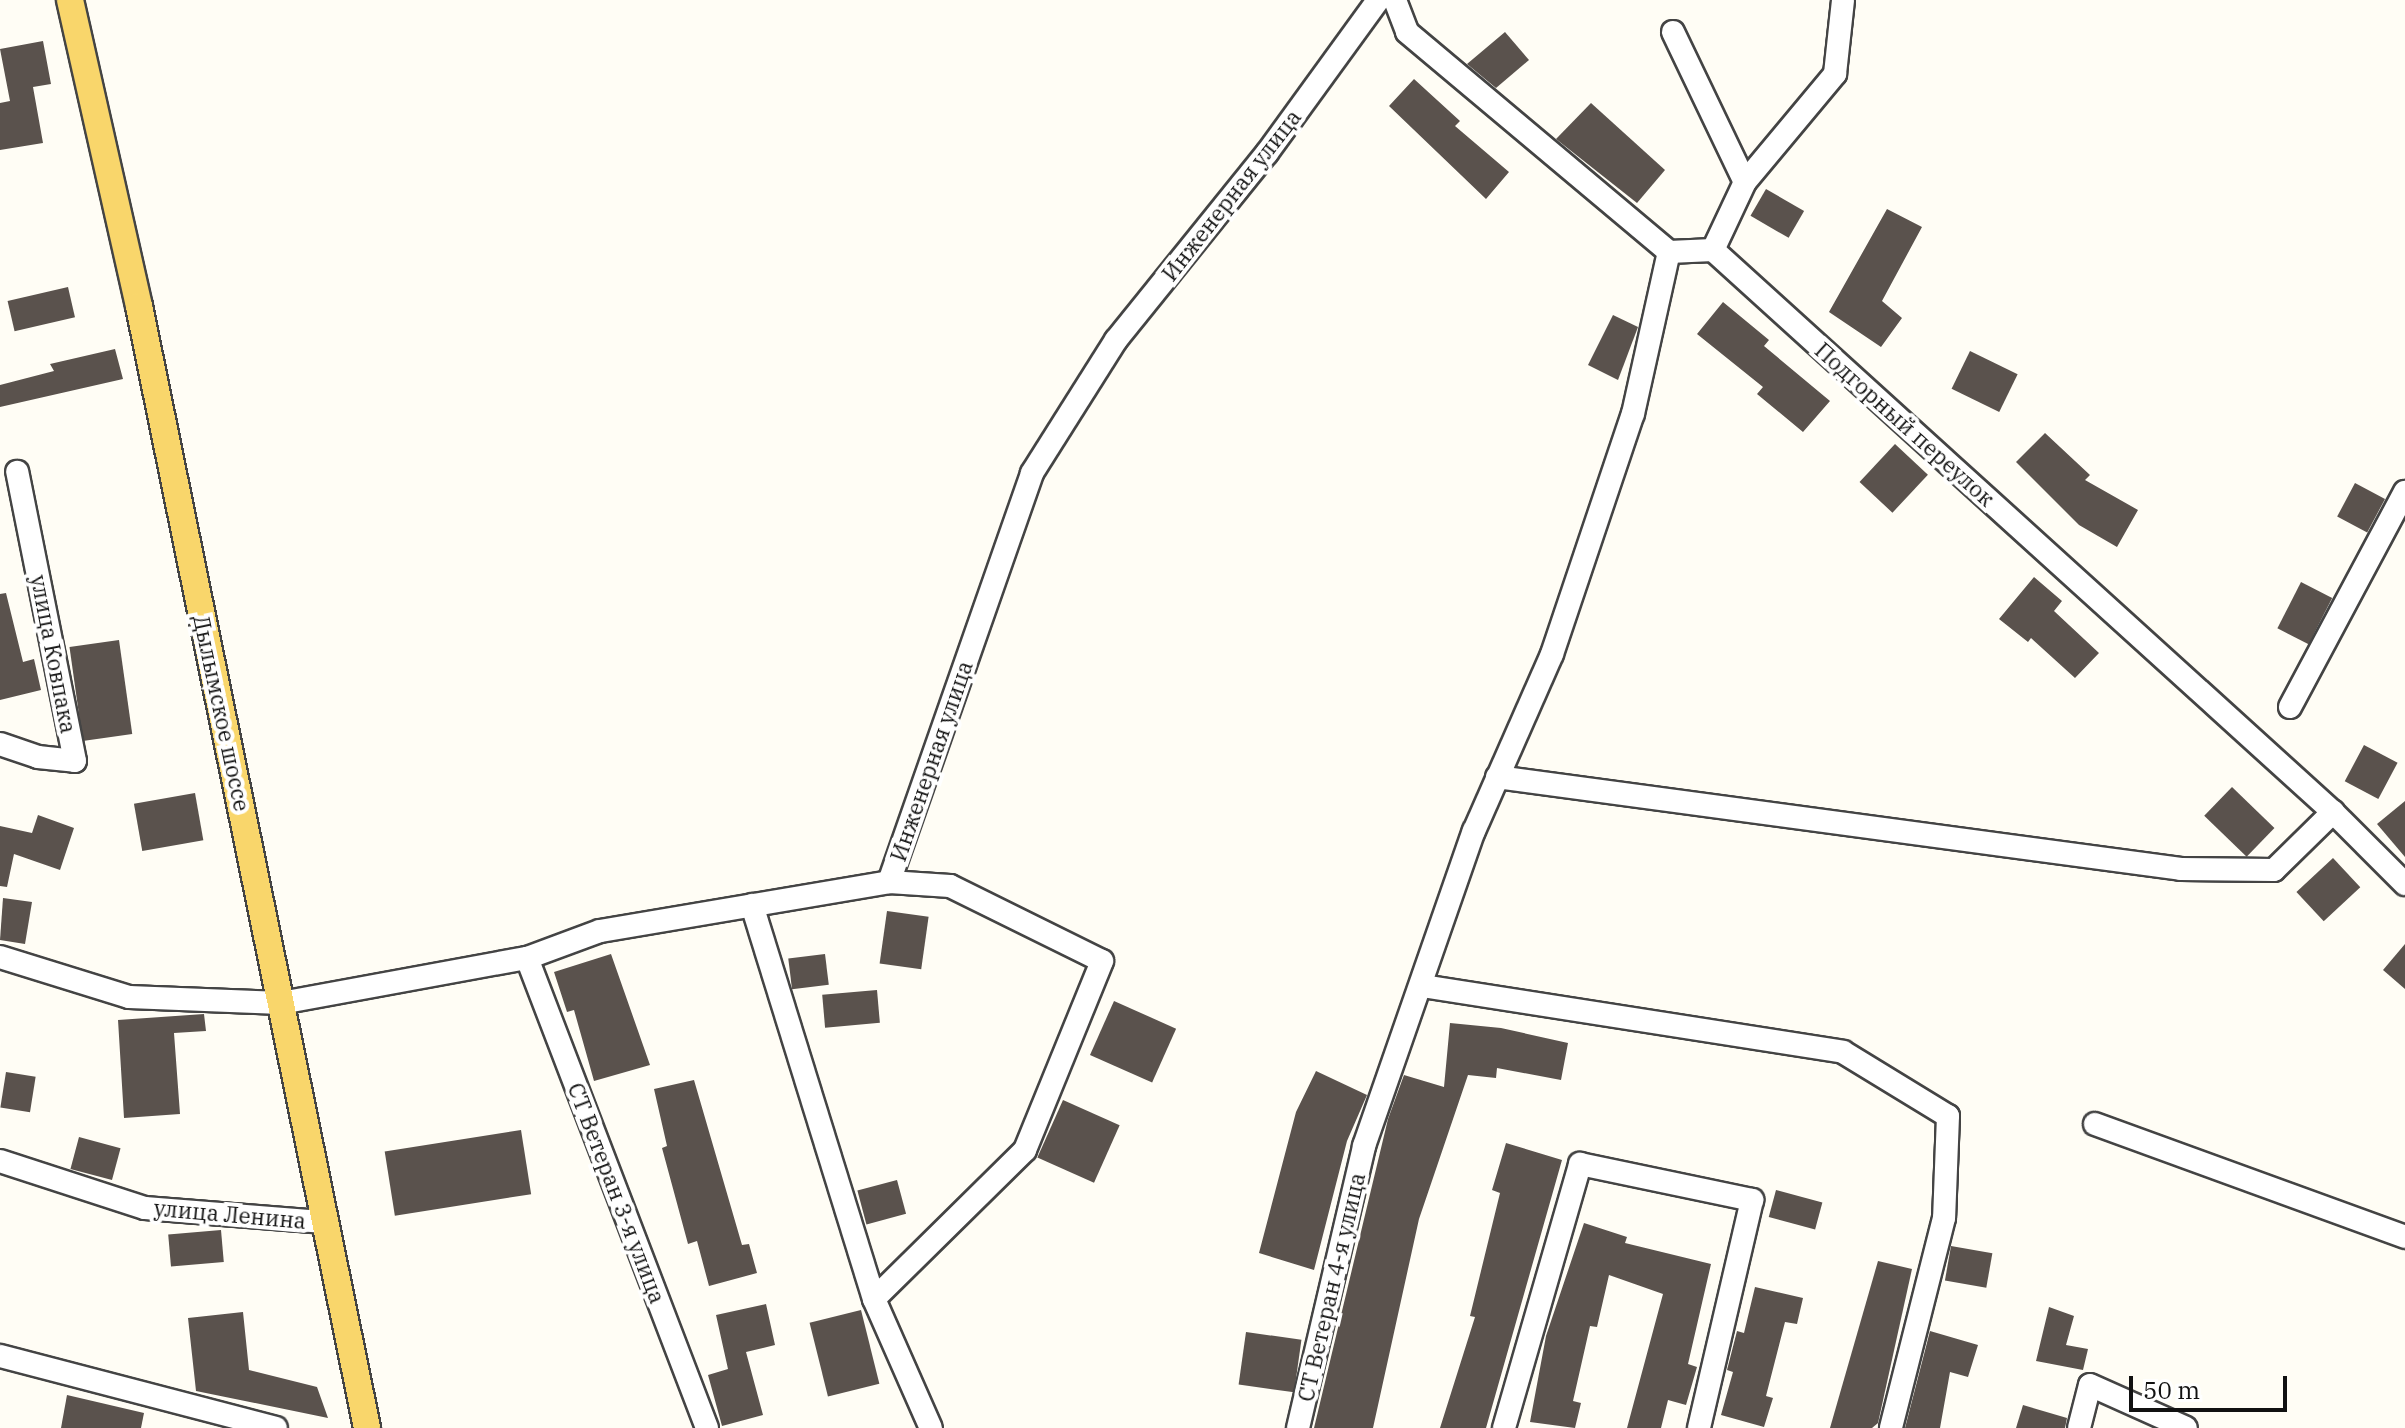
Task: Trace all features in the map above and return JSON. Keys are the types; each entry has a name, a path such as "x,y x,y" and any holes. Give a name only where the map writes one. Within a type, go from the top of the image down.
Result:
{"main road":[{"name":"Дылымское шоссе","path":"70,0 139,306 367,1428"}],"street":[{"name":"Инженерная улица","path":"0,957 129,997 281,1003 527,958 600,931 889,882 1032,473 1116,340 1267,153 1378,0"},
{"path":"1395,0 1407,32 1669,252 1713,250 1745,182 1835,74 1843,0"},
{"path":"1673,32 1745,182"},
{"name":"Подгорный переулок","path":"1713,250 2333,812 2405,884"},
{"name":"СТ Ветеран 4-я улица","path":"1298,1428 1364,1146 1423,986 1474,831 1552,654 1633,414 1669,252"},
{"name":"улица Ковпака","path":"0,744 38,757 75,761 17,472"},
{"path":"2290,707 2405,492"},
{"path":"1497,777 2181,869 2274,870 2333,812"},
{"path":"874,1299 1025,1150 1102,961 950,886 889,882"},
{"path":"752,905 874,1299 931,1428"},
{"name":"СТ Ветеран 3-я улица","path":"527,958 707,1428"},
{"path":"1423,986 1843,1052 1948,1116 1944,1218 1891,1428"},
{"path":"2095,1124 2405,1237"},
{"name":"улица Ленина","path":"0,1161 145,1208 324,1222"},
{"path":"1504,1428 1580,1164 1752,1200 1699,1428"},
{"path":"0,1356 276,1428"},
{"path":"2079,1428 2090,1385 2186,1428"}],"building":[{"path":"1505,32 1529,60 1496,88 1467,64"},
{"path":"43,41 51,84 33,87 43,143 0,150 0,103 10,101 0,49"},
{"path":"1414,79 1460,121 1455,126 1509,172 1486,199 1389,106"},
{"path":"1591,103 1665,170 1637,203 1556,139"},
{"path":"1766,189 1804,211 1789,238 1750,216"},
{"path":"1887,209 1922,227 1882,301 1902,318 1881,347 1829,312"},
{"path":"68,287 75,317 15,331 8,301"},
{"path":"1723,302 1769,340 1764,346 1830,401 1803,432 1757,394 1763,387 1697,334"},
{"path":"1613,315 1638,327 1618,380 1588,365"},
{"path":"115,349 123,379 0,407 0,385 54,371 50,364"},
{"path":"1970,351 2018,374 1999,412 1952,389"},
{"path":"2045,433 2090,475 2085,480 2138,510 2117,547 2079,525 2016,462"},
{"path":"1895,444 1928,475 1892,513 1860,482"},
{"path":"2355,483 2385,499 2367,533 2337,517"},
{"path":"2034,577 2062,601 2054,611 2099,653 2075,678 2031,638 2028,642 1999,619"},
{"path":"2301,582 2332,598 2309,644 2277,628"},
{"path":"6,593 23,662 34,659 41,690 0,700 0,594"},
{"path":"119,640 132,734 83,741 69,647"},
{"path":"2364,745 2398,763 2378,799 2345,781"},
{"path":"2232,787 2274,828 2247,857 2204,816"},
{"path":"195,793 203,840 142,851 134,804"},
{"path":"2405,801 2405,857 2377,824"},
{"path":"38,815 74,828 60,870 14,854 7,887 0,886 0,826 32,833"},
{"path":"2333,858 2360,887 2324,921 2296,892"},
{"path":"3,898 32,902 25,944 0,940"},
{"path":"887,911 929,917 921,969 880,963"},
{"path":"2405,944 2405,989 2383,970"},
{"path":"611,954 650,1065 594,1081 574,1010 567,1012 554,972"},
{"path":"825,954 829,985 792,989 788,959"},
{"path":"877,990 880,1023 825,1028 822,995"},
{"path":"1114,1001 1176,1029 1152,1083 1090,1055"},
{"path":"204,1014 206,1031 174,1033 180,1114 124,1118 118,1020"},
{"path":"1450,1023 1501,1028 1568,1043 1561,1080 1497,1068 1496,1078 1468,1075 1419,1219 1373,1428 1314,1428 1388,1119 1404,1075 1444,1087"},
{"path":"1316,1071 1367,1095 1347,1141 1314,1270 1259,1253 1296,1112"},
{"path":"6,1072 36,1077 30,1112 0,1108"},
{"path":"694,1080 742,1245 749,1244 757,1273 709,1286 697,1241 688,1244 662,1148 667,1146 654,1089"},
{"path":"1063,1100 1120,1125 1094,1183 1037,1158"},
{"path":"521,1130 531,1194 395,1216 385,1152"},
{"path":"79,1137 121,1148 112,1180 70,1169"},
{"path":"1506,1143 1562,1160 1486,1428 1440,1428 1475,1317 1470,1316 1500,1193 1492,1190"},
{"path":"897,1180 906,1214 866,1224 857,1191"},
{"path":"1776,1190 1822,1202 1815,1229 1769,1217"},
{"path":"1584,1223 1627,1237 1625,1243 1711,1264 1688,1364 1697,1367 1686,1405 1668,1400 1661,1428 1627,1428 1663,1294 1609,1275 1597,1327 1590,1326 1573,1401 1581,1403 1575,1428 1530,1422 1546,1336"},
{"path":"221,1230 224,1262 171,1266 168,1235"},
{"path":"1951,1246 1992,1253 1986,1288 1945,1280"},
{"path":"1878,1261 1912,1269 1878,1423 1872,1428 1830,1428"},
{"path":"1755,1287 1803,1298 1797,1324 1785,1322 1766,1396 1773,1398 1764,1427 1721,1415 1733,1372 1727,1370 1737,1331 1744,1333"},
{"path":"766,1304 775,1345 746,1352 763,1415 722,1426 708,1375 728,1369 716,1315"},
{"path":"2049,1307 2074,1316 2066,1345 2088,1349 2083,1370 2036,1361"},
{"path":"861,1310 879,1384 828,1397 810,1323"},
{"path":"243,1312 249,1370 317,1387 328,1418 196,1391 188,1318"},
{"path":"1930,1331 1978,1345 1968,1377 1950,1372 1940,1428 1905,1428"},
{"path":"1246,1332 1301,1340 1294,1392 1239,1384"},
{"path":"67,1395 144,1413 141,1428 61,1428"},
{"path":"2023,1405 2067,1418 2065,1428 2016,1428"}]}
